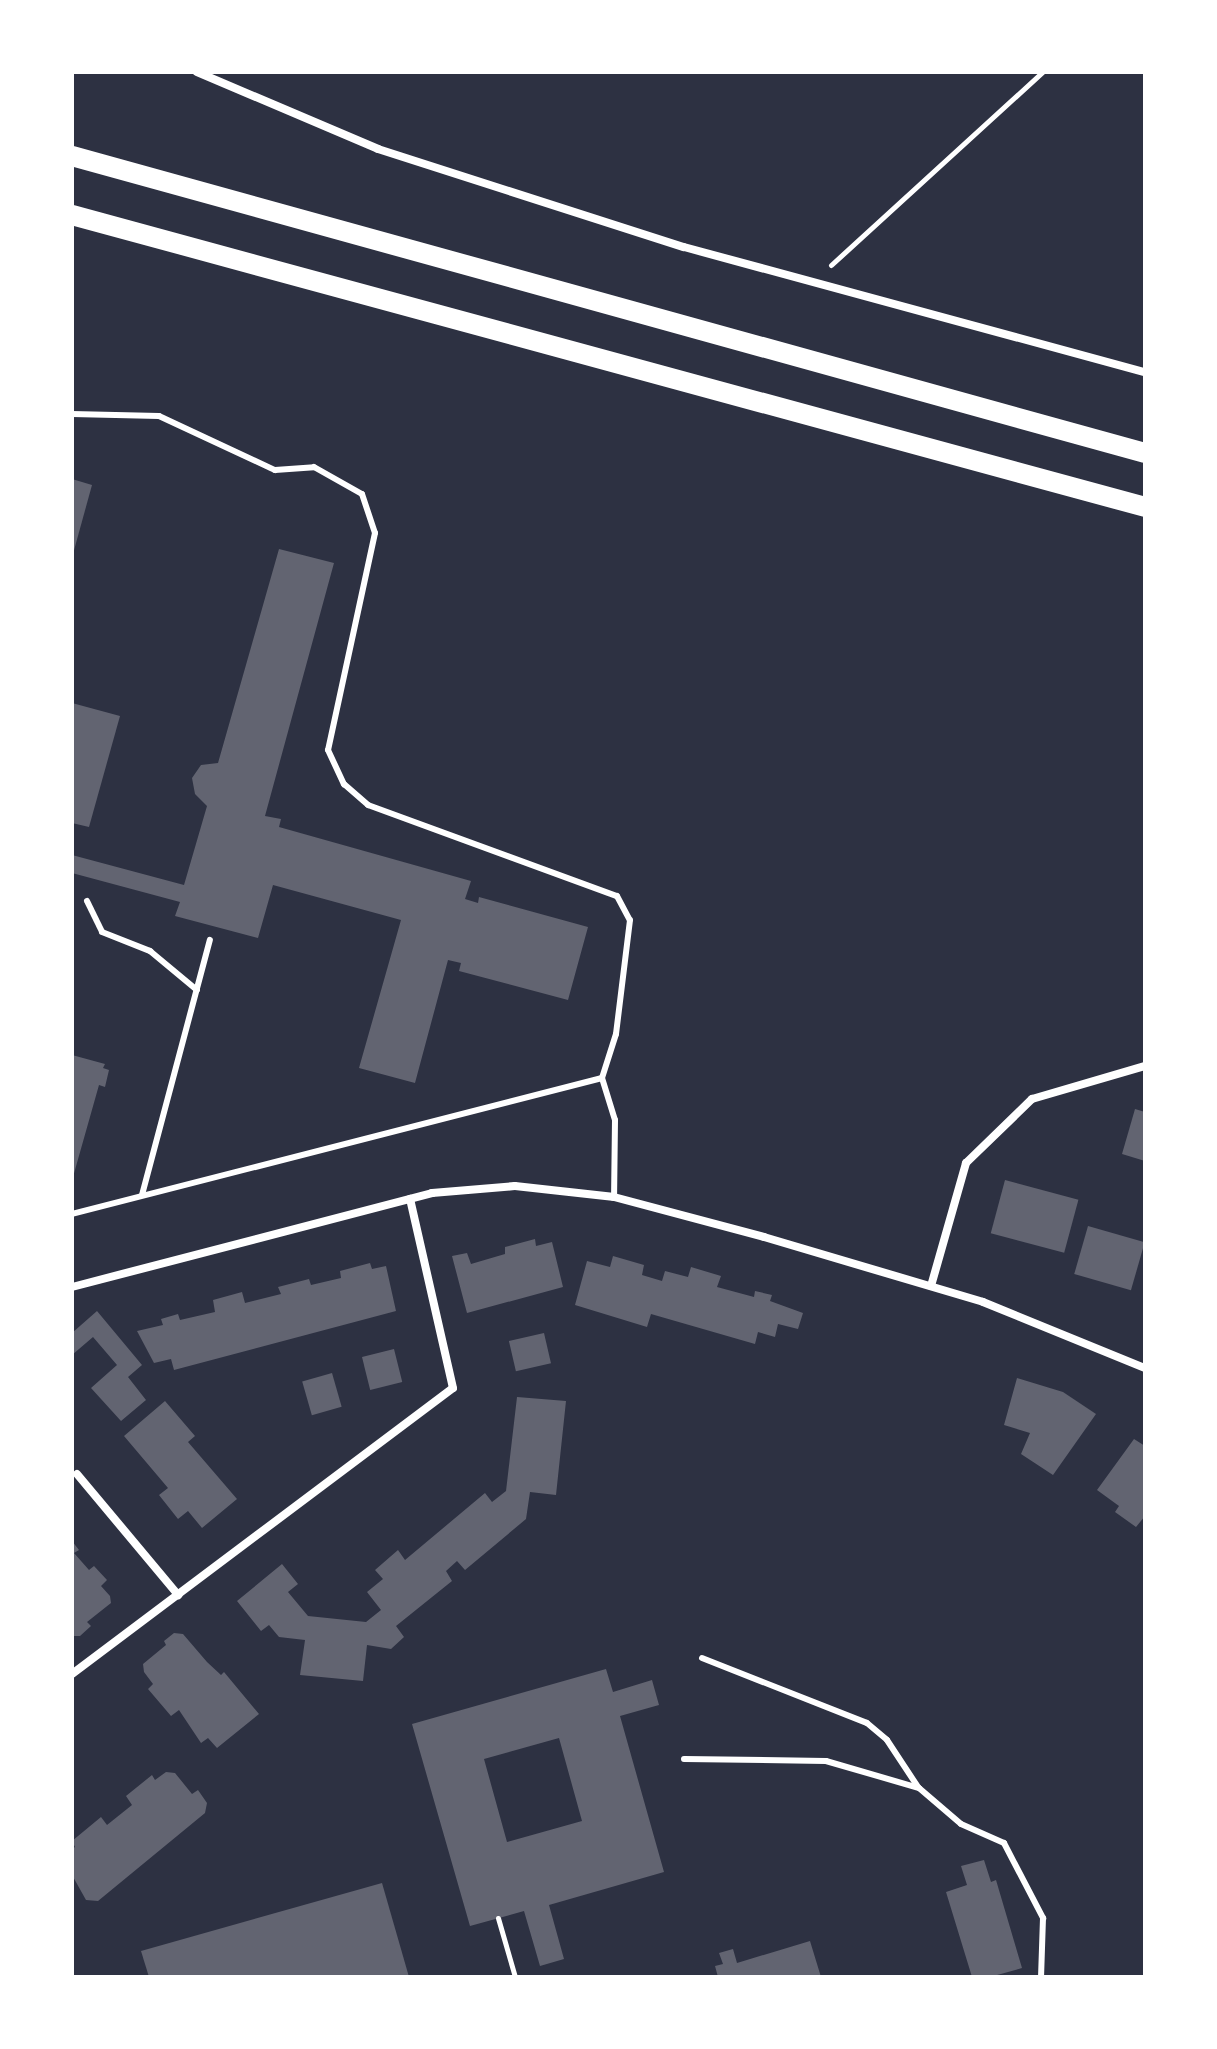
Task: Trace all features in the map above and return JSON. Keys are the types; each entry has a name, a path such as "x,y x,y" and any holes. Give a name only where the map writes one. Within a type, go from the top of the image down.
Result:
{"main road":[{"path":"72,156 1145,453"},
{"path":"72,215 1145,507"}],"street":[{"path":"197,72 378,149 684,247 1145,372"},
{"path":"931,1286 966,1163 1032,1099 1145,1066"},
{"path":"72,1287 432,1193 515,1186 614,1197 931,1286 983,1302 1145,1368"},
{"path":"72,1674 453,1388 410,1199"},
{"path":"77,1474 178,1595"}],"lane":[{"path":"72,414 159,416 275,470 314,467 362,494 375,533 328,750 344,784 368,805 617,896 630,920 616,1034 602,1078 615,1120 614,1197"},
{"path":"87,901 102,932 150,951 197,990"},
{"path":"142,1195 210,940"},
{"path":"72,1214 602,1078"},
{"path":"702,1658 867,1723 887,1740 919,1788 961,1824 1004,1843 1043,1918 1041,1977"},
{"path":"684,1759 826,1761 919,1788"}],"path":[{"path":"812,282 1042,72"},
{"path":"498,1918 515,1977"}],"building":[{"path":"72,479 92,485 73,554 72,554"},
{"path":"279,549 334,563 265,816 281,819 279,827 471,881 465,899 478,903 479,897 588,927 568,1000 459,971 461,963 448,960 415,1083 359,1068 401,920 273,885 258,938 175,916 180,902 72,873 72,855 184,885 207,806 195,794 192,778 201,765 218,763"},
{"path":"72,703 120,716 89,827 72,823"},
{"path":"72,1055 105,1064 103,1068 109,1070 105,1087 99,1085 73,1177"},
{"path":"1135,1109 1145,1112 1145,1161 1122,1154"},
{"path":"1005,1180 1078,1200 1064,1253 991,1233"},
{"path":"1088,1226 1145,1242 1131,1290 1074,1274"},
{"path":"535,1239 536,1246 552,1242 563,1287 467,1313 452,1256 467,1253 471,1264 505,1254 505,1247"},
{"path":"613,1256 644,1265 642,1275 662,1281 665,1271 688,1277 691,1267 721,1276 717,1287 754,1297 755,1291 772,1295 770,1301 803,1313 798,1329 778,1324 775,1337 758,1332 755,1344 651,1314 647,1327 575,1305 587,1261 610,1267"},
{"path":"370,1263 372,1269 386,1266 396,1311 174,1370 171,1359 154,1363 137,1331 163,1325 161,1319 178,1314 180,1320 215,1312 213,1300 242,1292 245,1303 281,1294 278,1287 309,1279 311,1285 341,1278 340,1271"},
{"path":"97,1311 142,1365 128,1377 146,1400 121,1421 91,1388 117,1365 93,1337 72,1355 72,1333"},
{"path":"544,1333 551,1363 516,1371 509,1341"},
{"path":"394,1349 402,1382 370,1390 362,1357"},
{"path":"332,1373 342,1407 312,1415 302,1382"},
{"path":"1017,1378 1063,1392 1096,1414 1053,1475 1021,1454 1030,1433 1004,1425"},
{"path":"517,1397 566,1401 556,1495 530,1492 526,1519 465,1570 457,1561 446,1571 452,1581 396,1626 404,1637 391,1649 367,1645 363,1681 300,1675 305,1640 279,1637 269,1625 261,1631 237,1601 282,1564 298,1584 288,1592 308,1616 366,1622 381,1610 367,1592 383,1579 375,1570 398,1550 405,1560 485,1493 492,1502 506,1491"},
{"path":"165,1401 195,1436 188,1442 237,1499 202,1528 188,1511 178,1519 159,1495 168,1488 124,1436"},
{"path":"1134,1439 1145,1446 1145,1516 1136,1527 1115,1512 1119,1506 1097,1490"},
{"path":"72,1541 79,1550 74,1553 89,1570 94,1566 107,1580 101,1586 110,1596 111,1603 87,1622 91,1626 80,1636 72,1636"},
{"path":"174,1633 183,1634 221,1675 224,1672 259,1714 217,1748 208,1738 201,1743 179,1710 171,1716 148,1689 153,1684 144,1672 143,1664 166,1645 164,1641"},
{"path":"606,1669 613,1692 652,1680 659,1705 620,1716 664,1872 549,1905 564,1959 540,1966 524,1911 470,1926 412,1724","holes":["559,1738 582,1821 507,1842 484,1759"]},
{"path":"166,1772 175,1773 192,1794 198,1790 207,1803 205,1813 98,1901 86,1900 72,1875 72,1849 75,1847 72,1841 101,1817 107,1825 132,1805 126,1796 152,1775 155,1780"},
{"path":"984,1860 991,1882 996,1880 1022,1968 990,1977 972,1977 946,1892 967,1885 961,1866"},
{"path":"382,1883 409,1977 149,1977 141,1951"},
{"path":"810,1941 821,1977 718,1977 715,1966 723,1964 719,1953 733,1949 737,1963"}]}
